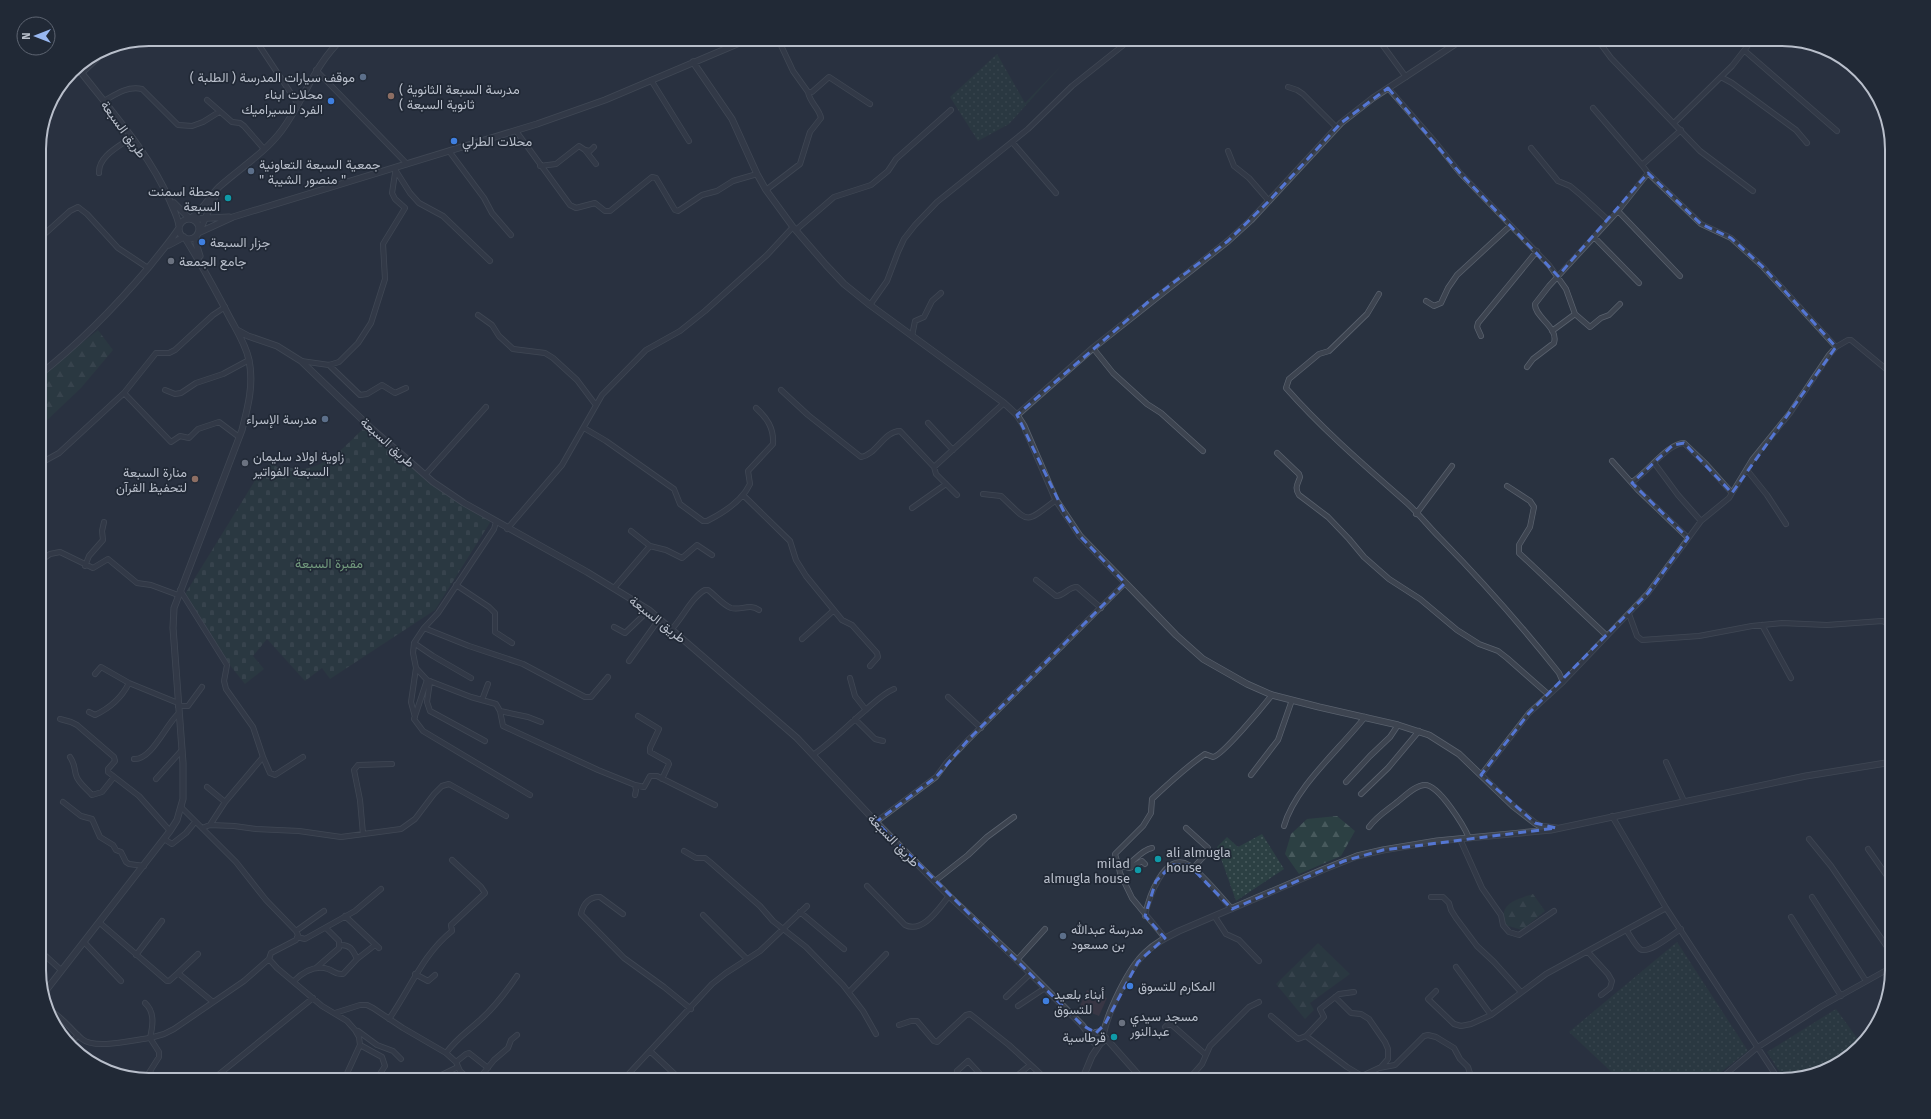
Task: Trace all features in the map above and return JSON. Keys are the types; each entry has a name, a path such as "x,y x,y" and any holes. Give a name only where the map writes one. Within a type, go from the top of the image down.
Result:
{"street":[{"path":"260,46 298,104"},
{"path":"191,218 200,210 222,184 264,149 282,130 316,70 334,46"},
{"path":"166,247 184,238 191,238 198,233 233,217 396,169 407,164 516,131 605,100 732,46"},
{"path":"766,190 800,164 810,132 821,118 821,114 810,101 808,92 793,71 781,46"},
{"path":"870,305 887,280 904,239 937,202 1028,129 1072,86 1122,46"},
{"path":"1383,46 1406,77"},
{"path":"1016,415 1093,348 1228,241 1269,201 1336,127 1354,112 1388,88 1453,46"},
{"path":"1602,46 1611,58 1700,151 1753,191"},
{"path":"1674,123 1721,77 1748,46"},
{"path":"1745,51 1837,131"},
{"path":"82,73 94,62"},
{"path":"693,62 732,119 757,174 766,190 795,228 844,284 870,305 1004,403 1016,415 1024,426 1056,500 1080,536 1176,635 1203,659 1247,684 1272,695 1365,718 1398,724 1434,737 1452,749 1535,823 1540,826 1556,828"},
{"path":"316,70 407,164"},
{"name":"طريق السبعة","path":"82,73 132,138 167,195"},
{"path":"808,92 812,92 829,77 870,104"},
{"path":"1721,77 1732,83 1796,130 1807,143"},
{"path":"651,80 689,142"},
{"path":"1288,87 1303,94 1336,127"},
{"path":"104,101 125,90 136,88 142,89 175,123 184,126 203,122 219,112"},
{"path":"1388,88 1460,173 1510,226 1537,251 1558,276 1566,289 1575,314 1590,327 1601,318 1609,315 1620,304"},
{"path":"207,100 219,112 234,123 240,123 244,126 264,149"},
{"path":"1593,108 1648,174 1701,224 1731,238 1762,266 1836,347"},
{"path":"507,528 562,465 584,428 595,404 646,350 691,323 795,228 834,197 871,185 888,171 896,159 951,110"},
{"path":"1642,165 1681,130"},
{"path":"516,131 540,166 572,207 579,208 595,203 605,211 610,210 620,204 650,177 656,178 675,210 678,211 702,195 717,191 733,181 757,174"},
{"path":"99,174 99,167 104,159 132,138"},
{"path":"1012,142 1056,193"},
{"path":"540,166 556,164 579,146 585,150 596,164"},
{"path":"585,150 590,151 594,147"},
{"path":"1531,148 1558,180 1576,191 1609,221"},
{"path":"449,151 484,198 492,213 511,235"},
{"path":"1228,151 1234,166 1249,178 1269,201"},
{"path":"396,169 410,193 419,203 443,216 490,261"},
{"path":"301,361 329,365 338,362 358,343 371,322 386,272 383,244 405,208 395,199 392,193 396,169"},
{"path":"1527,367 1534,359 1554,343 1554,334 1534,306 1539,297 1618,212 1648,174"},
{"path":"198,233 222,184"},
{"path":"167,195 177,207 198,224 197,248 203,266"},
{"path":"48,989 144,866 177,820 183,799 182,750 173,628 174,608 239,437 249,398 251,382 249,360 225,307 203,266 179,232 177,216 167,195"},
{"path":"46,233 70,211 78,207 88,214 118,248 148,268"},
{"path":"1618,212 1680,276"},
{"path":"46,369 100,322 166,247 183,220 191,218 233,217"},
{"path":"1426,302 1434,306 1441,303 1448,288 1457,275 1510,226"},
{"path":"1594,237 1639,283"},
{"path":"1481,336 1477,327 1478,323 1537,251"},
{"path":"912,336 915,321 924,317 932,301 941,293"},
{"path":"1379,294 1367,314 1329,351 1319,354 1289,379 1286,388 1336,439 1416,514 1504,605 1559,673 1563,682"},
{"path":"46,460 60,453 124,393 156,353 169,353 175,350 213,315 225,307"},
{"path":"1552,331 1575,314"},
{"path":"478,315 492,325 499,336 513,349 545,353 553,358 577,380 595,404"},
{"name":"طريق السبعة","path":"236,330 248,336 277,346 301,361 372,429 425,476 464,503 614,588 660,618 797,738 876,822 949,896 1017,960 1082,1025 1113,1048 1136,1073"},
{"path":"1481,775 1530,713 1563,682 1629,614 1665,572 1701,521 1718,508 1732,493 1746,470 1790,413 1836,347 1851,340 1885,368"},
{"path":"1093,348 1123,382 1204,451"},
{"path":"165,390 175,394 181,393 196,383 223,374 249,360"},
{"path":"329,365 360,395 367,394 382,385 395,393 406,388"},
{"path":"781,390 808,415 861,457 864,457 892,433 900,431 934,467 936,474 957,495"},
{"path":"124,393 171,442 180,436 189,438 198,429 219,422 239,437"},
{"path":"934,467 1004,403"},
{"path":"425,476 486,407"},
{"path":"584,428 606,441 674,489 680,504 703,521 707,521 720,514 743,495 750,484 748,471 773,444 773,435 769,423 756,408"},
{"path":"928,423 953,450"},
{"path":"1632,482 1655,464 1673,445 1684,443 1706,464 1732,493"},
{"path":"1277,453 1299,474 1300,477 1296,484 1296,490 1299,495 1328,517 1349,538 1364,557 1389,578 1420,599 1457,630 1479,644 1498,651 1549,694"},
{"path":"1612,461 1688,538"},
{"path":"1655,464 1678,495 1701,521"},
{"path":"1416,514 1452,466"},
{"path":"1746,470 1767,495 1786,524"},
{"path":"912,508 946,484"},
{"path":"1507,486 1533,503 1534,507 1530,527 1519,545 1519,553 1607,636"},
{"path":"983,494 1001,496 1020,516 1025,518 1033,517 1056,500"},
{"path":"743,495 790,541 796,560 803,571 842,620 852,625 878,654 877,658 870,666"},
{"path":"85,566 89,556 103,540 102,532 104,522"},
{"path":"496,522 494,529 438,613 424,628 414,643 413,658 416,668 411,702 415,722 423,731 530,794"},
{"path":"632,531 650,546 666,550 682,558 697,545 712,555"},
{"path":"614,588 650,546"},
{"path":"46,557 50,554 60,552 85,566 93,568 108,559 137,583 179,592 227,665 224,679 226,689 253,727 270,773 275,775 303,757"},
{"path":"1036,580 1056,596 1065,593 1073,587 1076,587 1101,608"},
{"path":"876,822 936,777 947,762 1125,583"},
{"path":"456,584 489,607 495,613 496,632 512,643"},
{"path":"672,628 683,616 694,600 705,590 730,608 749,606 759,610"},
{"path":"614,627 621,633 625,633 649,610"},
{"path":"802,639 834,610"},
{"path":"1629,614 1637,636 1642,640 1699,636 1782,623 1827,625 1882,621 1885,622"},
{"path":"629,661 660,618"},
{"path":"1762,625 1791,678"},
{"path":"424,628 475,648 518,662 585,697 591,696 608,677"},
{"path":"414,643 471,678"},
{"path":"95,674 101,667 129,683 178,704 188,706 192,703 202,687"},
{"path":"416,668 429,681 496,704 500,711 503,726 598,770 635,785 644,787 652,775 715,805"},
{"path":"850,678 855,696 866,710"},
{"path":"415,717 429,681"},
{"path":"429,681 427,702 430,711 485,741"},
{"path":"89,712 95,715 112,704 122,694 129,683"},
{"path":"482,700 488,684"},
{"path":"813,755 825,747 886,693 894,689"},
{"path":"1165,938 1145,916 1127,891 1114,854 1143,826 1151,812 1152,799 1181,774 1188,765 1204,754 1213,757 1220,754 1272,695"},
{"path":"948,697 981,728"},
{"path":"1251,775 1278,740 1292,700"},
{"path":"500,711 528,717 541,722"},
{"path":"134,759 141,758 150,750 169,723 179,713"},
{"path":"638,716 659,729 650,748 650,752 669,764 662,779"},
{"path":"1284,826 1289,814 1309,782 1365,718"},
{"path":"60,719 77,725 114,757 114,761 107,770 139,796 170,831"},
{"path":"855,719 875,739 883,741"},
{"path":"1346,782 1390,737 1398,724"},
{"path":"1361,794 1388,768 1419,731"},
{"path":"156,780 182,750"},
{"path":"70,757 75,765 76,774 79,781 92,795 102,792 114,777"},
{"path":"210,825 225,802 263,757"},
{"path":"1666,762 1684,801"},
{"path":"1085,1073 1092,1056 1097,1036 1105,1024 1128,975 1153,945 1165,938 1308,875 1357,856 1395,847 1556,828 1806,776 1885,763"},
{"path":"363,834 360,800 354,770 358,765 392,764"},
{"path":"202,828 210,825 299,831 328,837 341,837 401,829 411,823 422,811 431,797 442,786 448,784 506,816"},
{"path":"634,795 636,790 635,785"},
{"path":"1369,827 1380,813 1416,788 1428,785 1436,790 1445,801 1469,838"},
{"path":"207,787 225,802"},
{"path":"62,802 81,816 92,819 100,837 113,845 116,850 120,852 126,862 144,866"},
{"path":"181,807 236,862 266,900 296,931 298,937"},
{"path":"1612,816 1666,908 1775,1073"},
{"path":"935,881 968,855 987,836 1014,817"},
{"path":"164,839 172,844 186,833 196,822"},
{"path":"1186,828 1208,848 1207,853 1193,868"},
{"path":"1460,839 1482,888 1500,912 1503,925 1509,932 1519,935 1526,932 1554,912"},
{"path":"1809,839 1831,866 1885,944"},
{"path":"1126,867 1142,853 1152,848"},
{"path":"1868,849 1885,873"},
{"path":"684,852 696,858 705,858 760,906 783,930 806,947 849,992 868,1018 876,1034"},
{"path":"389,1019 406,993 415,974 430,953 452,931 451,925 485,893 481,887 452,860"},
{"path":"1119,868 1130,868 1142,861 1145,864"},
{"path":"1145,916 1150,894 1156,882 1172,865 1181,862 1193,868 1232,909"},
{"path":"867,886 905,925 909,927 919,926 926,922 949,896"},
{"path":"298,937 305,939 326,928 365,904 381,889"},
{"path":"623,914 600,897 595,896 590,898 582,908 581,914 624,958 691,1009"},
{"path":"1431,897 1443,897 1449,903 1454,915 1477,946 1521,992"},
{"path":"1812,897 1866,981"},
{"path":"630,1073 719,978 760,951 807,906"},
{"path":"1436,992 1428,999 1454,1024 1461,1026 1471,1024 1491,1015 1546,974 1627,931 1666,908"},
{"path":"296,931 324,911"},
{"path":"800,912 824,930 844,949"},
{"path":"703,915 747,959"},
{"path":"316,968 329,969 337,974 343,974 357,959 377,946 345,916"},
{"path":"1215,917 1226,934 1239,940 1259,961"},
{"path":"1791,917 1841,996"},
{"path":"136,955 162,921"},
{"path":"100,923 169,982 198,954"},
{"path":"294,981 301,974 316,968 336,952 339,941 326,928"},
{"path":"1017,960 1045,929"},
{"path":"1627,931 1640,949 1644,950 1655,946 1681,929"},
{"path":"57,1015 66,1022 87,1043 94,1044 150,1038 164,1034 174,1029 244,981 270,959 271,953 296,940 298,937"},
{"path":"84,942 121,981"},
{"path":"339,945 351,947 357,959"},
{"path":"1588,952 1611,980 1611,987 1601,995"},
{"path":"849,992 886,954"},
{"path":"46,956 61,970"},
{"path":"270,959 277,968 313,998 347,1021 355,1030 359,1037 360,1045 347,1073"},
{"path":"1456,967 1491,1015"},
{"path":"1727,1073 1758,1047 1885,971"},
{"path":"178,973 213,1002"},
{"path":"415,974 428,981 435,974"},
{"path":"1006,997 1030,974"},
{"path":"446,1053 464,1032 480,1021 497,1003 517,976"},
{"path":"1018,1006 1044,988"},
{"path":"1271,1016 1298,1039 1306,1036 1324,1017 1320,1009 1340,994 1354,992"},
{"path":"1335,997 1351,1013 1360,1014 1369,1019 1385,1042 1388,1049 1388,1059 1381,1068"},
{"path":"221,1073 313,998"},
{"path":"145,1002 151,1008 152,1013 150,1038 159,1052 159,1057 151,1073"},
{"path":"1194,1073 1202,1064 1210,1046 1230,1024 1250,1007 1259,1002"},
{"path":"335,1013 360,1005 367,1005 446,1053 456,1062 462,1073"},
{"path":"899,1025 911,1021 917,1021 934,1041 937,1042 966,1015 970,1014 1039,1073"},
{"path":"1165,1028 1167,1025 1172,1025 1206,1055"},
{"path":"355,1030 383,1048 393,1051 401,1059"},
{"path":"73,1040 78,1035"},
{"path":"484,1073 508,1048 511,1040 517,1035"},
{"path":"1370,1073 1381,1068 1396,1065 1424,1036 1428,1035 1436,1037 1454,1048 1460,1059 1468,1067 1470,1073"},
{"path":"1092,1056 1103,1041 1097,1036"},
{"path":"1097,1036 1096,1044 1113,1048"},
{"path":"1306,1036 1357,1073"},
{"path":"360,1045 382,1057"},
{"path":"380,1073 385,1066 382,1057 383,1048"},
{"path":"650,1051 674,1073"},
{"path":"456,1062 469,1053 488,1068"},
{"path":"957,1071 968,1061 979,1073"},
{"path":"1020,1073 1030,1065"},
{"path":"447,1073 458,1068"}],"highlighted area":[{"path":"1388,88 1460,173 1558,276 1648,173 1701,224 1731,238 1762,266 1836,347 1732,493 1684,443 1673,445 1632,483 1688,538 1648,593 1529,713 1481,775 1535,823 1556,828 1383,850 1344,861 1232,909 1189,865 1172,865 1156,881 1145,916 1165,938 1138,962 1105,1024 1096,1033 1082,1025 876,822 936,777 968,740 1125,583 1080,536 1066,516 1017,415 1148,302 1228,241 1268,202 1341,123"}],"shaded area":[{"path":"1087,990 1107,998 1099,1016 1079,1008"}],"green space":[{"path":"997,54 1025,103 1061,66 1009,124 978,141 950,97"},
{"path":"98,330 113,350 81,388 46,421 46,371"},
{"name":"مقبرة السبعة","path":"365,427 401,456 491,521 435,610 330,679 322,668 305,681 267,639 253,656 264,669 245,684 229,664 185,594 259,474 262,474 271,462 277,467 299,469 320,464 336,454"},
{"path":"1337,816 1355,831 1341,856 1299,874 1285,854 1291,834 1307,819"},
{"path":"1262,834 1284,869 1236,901 1217,847 1227,837 1238,847"},
{"path":"1533,894 1545,911 1522,930 1505,925 1505,908 1516,900"},
{"path":"1677,942 1748,1051 1720,1073 1613,1073 1569,1032"},
{"path":"1318,943 1350,974 1310,1003 1314,1010 1305,1019 1276,984"},
{"path":"1836,1009 1858,1039 1845,1052 1834,1059 1809,1070 1796,1072 1780,1073 1767,1052"}],"place":[{"name":"( موقف سيارات المدرسة ( الطلبة","path":"363,77"},
{"name":"( مدرسة السبعة الثانوية ( ثانوية السبعة","path":"391,96"},
{"name":"محلات ابناء الفرد للسيراميك","path":"331,101"},
{"name":"محلات الطرلي","path":"454,141"},
{"name":"جمعية السبعة التعاونية \" منصور الشيبة \"","path":"251,171"},
{"name":"محطة اسمنت السبعة","path":"228,198"},
{"name":"جزار السبعة","path":"202,242"},
{"name":"جامع الجمعة","path":"171,261"},
{"name":"مدرسة الإسراء","path":"325,419"},
{"name":"زاوية اولاد سليمان السبعة الفواتير","path":"245,463"},
{"name":"منارة السبعة لتحفيظ القرآن","path":"195,479"},
{"name":"ali almugla house","path":"1158,859"},
{"name":"milad almugla house","path":"1138,870"},
{"name":"مدرسة عبدالله بن مسعود","path":"1063,936"},
{"name":"المكارم للتسوق","path":"1130,986"},
{"name":"أبناء بلعيد للتسوق","path":"1046,1001"},
{"name":"مسجد سيدي عبدالنور","path":"1122,1023"},
{"name":"قرطاسية","path":"1114,1037"}]}
